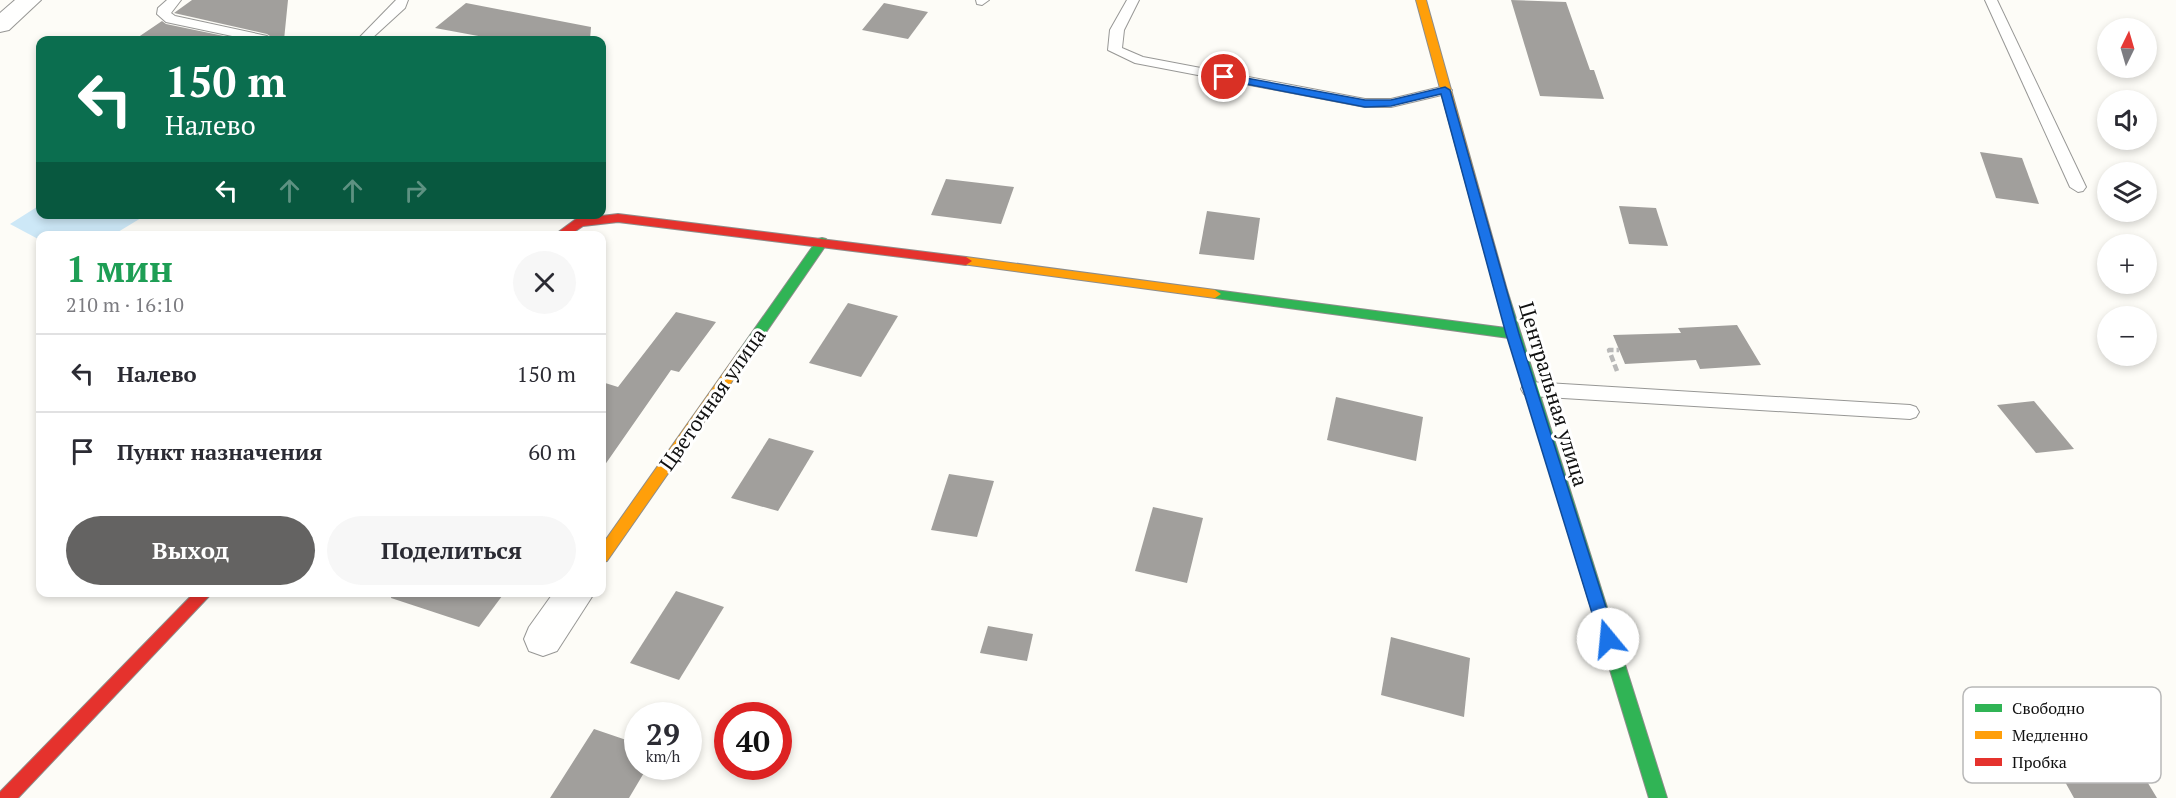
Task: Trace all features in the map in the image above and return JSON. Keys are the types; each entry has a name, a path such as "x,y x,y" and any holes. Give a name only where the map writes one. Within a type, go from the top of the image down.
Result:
{"street":[{"path":"0,25 30,0"},
{"name":"Центральная улица","path":"1421,0 1513,334 1658,798"},
{"path":"566,231 580,222 618,218 822,242 1513,334"},
{"name":"Цветочная улица","path":"606,550 822,242"},
{"path":"6,798 201,597"},
{"path":"543,639 572,597"}],"lane":[{"path":"175,0 165,8 164,14 171,19 249,36"},
{"path":"367,36 400,5 402,0"},
{"path":"1133,0 1113,42 1115,50 1140,60 1365,103 1391,103 1445,90"},
{"path":"1991,0 2078,187"},
{"path":"1530,389 1910,412"}],"water":[{"path":"36,208 36,219 139,219 120,231 36,231 36,238 10,224"}],"building":[{"path":"192,0 288,0 284,36 270,36 174,13"},
{"path":"1511,0 1566,2 1590,70 1594,70 1604,99 1540,96"},
{"path":"466,3 591,27 590,36 478,36 435,28"},
{"path":"884,3 928,12 908,39 862,30"},
{"path":"162,21 166,24 224,36 140,36"},
{"path":"1980,152 2022,158 2039,204 1996,198"},
{"path":"946,179 1014,187 1001,224 931,215"},
{"path":"1619,206 1656,208 1668,246 1629,244"},
{"path":"1207,211 1260,218 1254,260 1199,254"},
{"path":"848,303 898,316 861,377 809,363"},
{"path":"676,312 716,322 679,372 671,370 606,463 606,383 618,387"},
{"path":"1737,325 1761,365 1700,369 1696,360 1625,364 1613,335 1681,333 1678,328"},
{"path":"1336,397 1423,417 1416,461 1327,440"},
{"path":"2034,401 2074,449 2036,453 1997,405"},
{"path":"769,438 814,451 778,511 731,498"},
{"path":"949,474 994,481 977,537 931,530"},
{"path":"1153,507 1203,518 1187,583 1135,571"},
{"path":"676,591 724,607 679,680 630,663"},
{"path":"391,597 501,597 479,627"},
{"path":"988,626 1033,634 1027,661 980,653"},
{"path":"1391,637 1470,658 1464,717 1381,695"},
{"path":"594,729 624,739 624,780 640,780 629,798 550,798"},
{"path":"2066,783 2148,783 2157,798 2074,798"}],"traffic: fast":[{"path":"744,354 822,242"},
{"path":"1501,290 1658,798"},
{"path":"1215,294 1513,334"}],"traffic: slow":[{"path":"1421,0 1501,290"},
{"path":"966,261 1215,294"},
{"path":"606,550 744,354"}],"traffic: jam":[{"path":"566,231 580,222 618,218 966,261"},
{"path":"6,798 201,597"}],"route":[{"path":"1224,77 1365,103 1391,103 1445,90 1513,334 1608,639"}]}
